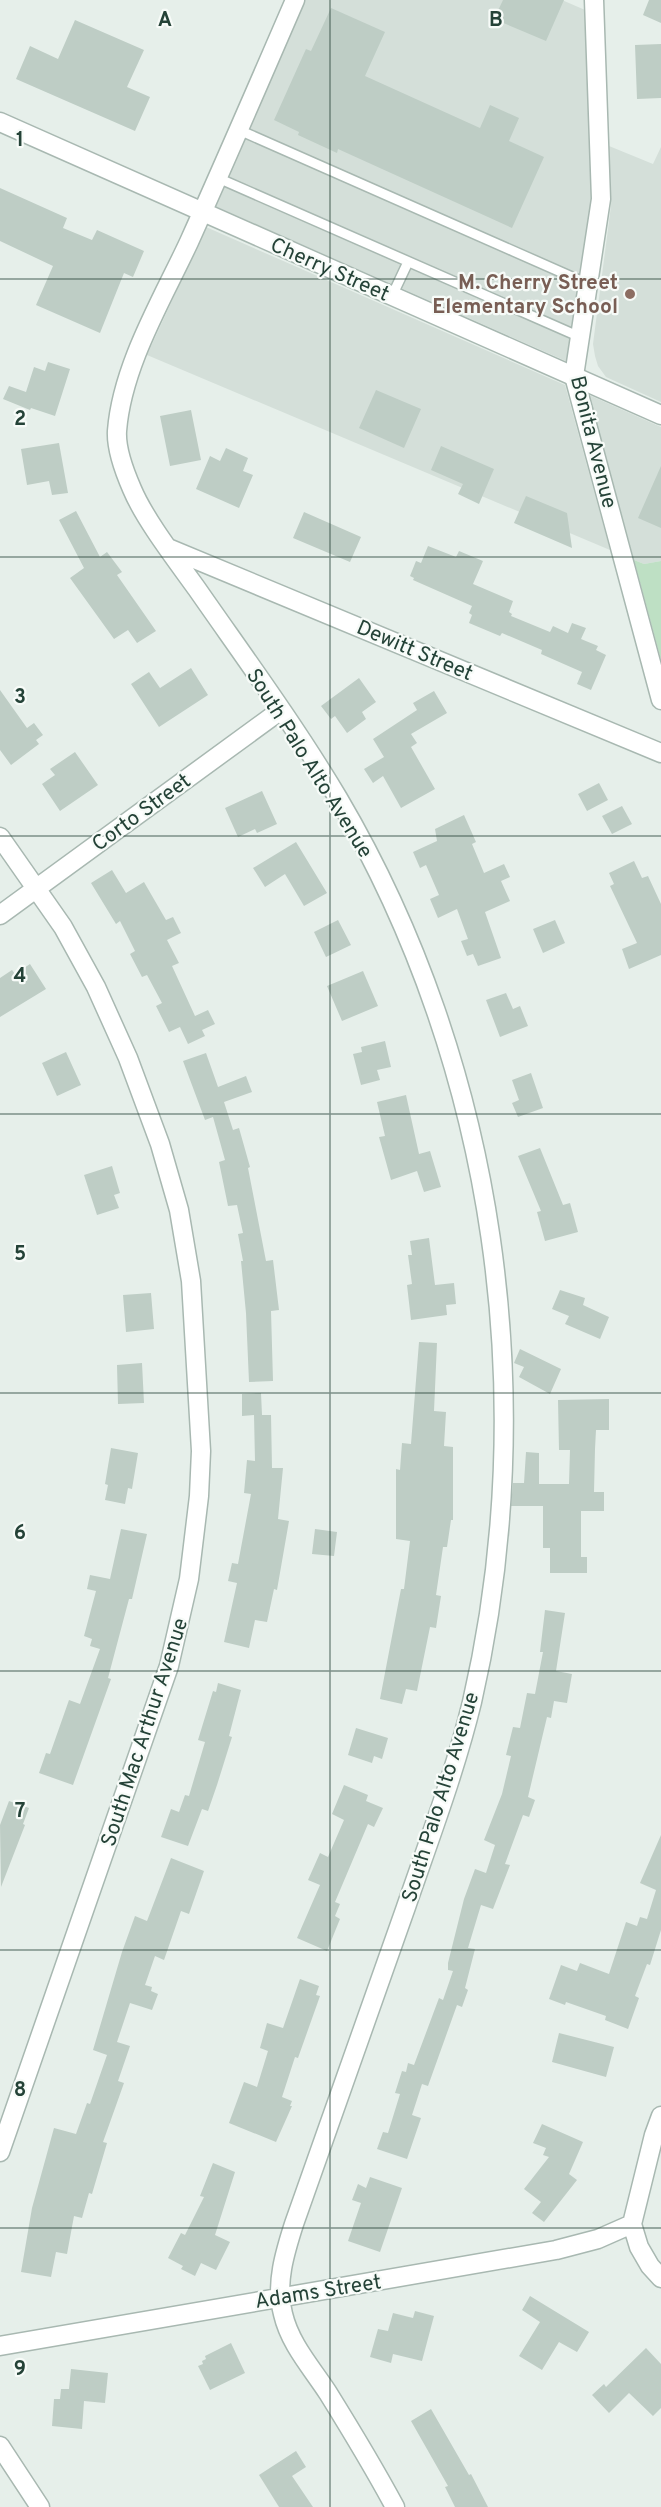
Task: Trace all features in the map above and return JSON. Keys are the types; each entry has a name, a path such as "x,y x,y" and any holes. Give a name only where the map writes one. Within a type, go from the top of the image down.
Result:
{"street":[{"name":"South Palo Alto Avenue","path":"295,0 218,178 129,372 116,437 133,492 168,548 333,789 372,860 413,951 449,1051 474,1145 486,1208 498,1301 503,1394 502,1462 496,1560 486,1630 470,1708 445,1794 292,2232 283,2266 281,2297 283,2313 295,2344 358,2442 395,2507"},
{"name":"Bonita Avenue","path":"594,0 602,199 574,376 661,700"},
{"name":"Cherry Street","path":"0,122 661,415"},
{"name":"Dewitt Street","path":"168,548 661,753"},
{"name":"Corto Street","path":"0,915 281,710"},
{"name":"South Mac Arthur Avenue","path":"0,837 37,888 71,941 107,1010 147,1105 171,1180 182,1226 192,1289 201,1451 199,1496 189,1579 169,1666 0,2152"},
{"path":"661,2116 654,2135 632,2224 639,2247 661,2278"},
{"name":"Adams Street","path":"0,2346 556,2250 598,2239 632,2224"},
{"path":"0,2446 40,2507"}],"lane":[{"path":"239,130 588,284"},
{"path":"218,178 580,337"},
{"path":"392,296 408,262"}],"shaded area":[{"path":"305,0 562,0 585,10 592,200 566,361 215,206"},
{"name":"M. Cherry Street Elementary School","path":"609,146 653,164 661,147 661,402 606,377 598,366 595,356 593,344 611,206"},
{"path":"206,227 565,385 610,550 147,355"},
{"path":"589,395 661,427 661,561 644,564 634,560"}],"green space":[{"path":"634,560 644,564 661,561 661,660"}],"building":[{"path":"503,0 564,0 546,41 494,19"},
{"path":"649,0 661,0 661,23 643,15"},
{"path":"331,8 385,32 365,76 480,128 490,105 519,118 509,141 544,157 512,228 338,149 337,153 298,135 299,132 274,120 306,49 311,51"},
{"path":"75,20 144,50 127,87 150,97 135,131 16,79 30,46 58,59"},
{"path":"661,44 661,98 637,99 635,45"},
{"path":"0,188 67,218 63,228 92,240 97,230 144,251 133,277 124,273 100,333 36,305 53,266 0,241"},
{"path":"48,362 70,369 55,416 31,408 30,410 3,399 9,386 26,392 34,367 45,371"},
{"path":"376,390 421,409 404,448 359,428"},
{"path":"191,410 201,460 170,466 160,416"},
{"path":"59,443 68,493 52,495 49,481 27,485 21,449"},
{"path":"441,446 494,469 479,504 458,494 463,484 431,470"},
{"path":"226,448 248,458 243,471 253,475 239,508 196,489 210,456 220,461"},
{"path":"661,466 661,528 638,518"},
{"path":"526,496 567,513 572,548 514,523"},
{"path":"76,511 100,557 107,552 122,572 117,575 156,631 137,643 128,630 114,639 70,578 84,568 59,520"},
{"path":"304,512 361,537 350,562 293,538"},
{"path":"428,546 456,557 459,551 483,561 473,584 513,601 509,612 511,616 550,632 553,626 568,633 572,623 586,628 581,639 598,646 596,650 606,655 591,690 577,684 582,672 541,654 542,650 502,633 500,636 469,623 472,606 413,580 414,578 410,576 416,561 421,563"},
{"path":"191,668 208,695 159,727 131,684 149,672 160,688"},
{"path":"359,678 376,702 362,712 366,719 347,733 335,716 331,719 321,706"},
{"path":"0,690 27,728 34,723 43,735 36,740 39,744 11,765 0,750"},
{"path":"434,691 447,713 411,734 417,743 411,747 435,789 401,808 383,776 373,783 364,769 384,757 373,739 417,710 413,703"},
{"path":"75,752 98,785 60,811 42,784 55,775 50,769"},
{"path":"599,783 608,800 587,811 578,794"},
{"path":"262,791 277,824 257,833 255,829 238,837 225,808"},
{"path":"622,806 632,824 612,834 602,816"},
{"path":"464,815 476,842 472,844 484,873 504,864 510,877 501,881 510,901 485,912 501,958 478,966 473,954 467,956 461,941 468,939 457,909 438,918 430,899 439,895 426,865 420,868 413,852 437,841 435,829"},
{"path":"296,842 327,893 304,906 285,874 265,887 253,868"},
{"path":"634,861 642,878 648,876 661,904 661,955 629,969 622,949 637,943 610,886 614,884 609,873"},
{"path":"112,870 126,893 144,882 166,920 173,917 181,933 167,940 179,963 172,966 195,1016 208,1010 215,1024 202,1030 205,1036 188,1044 180,1027 169,1032 156,1006 162,1003 147,975 142,977 130,954 135,951 120,921 116,924 91,883"},
{"path":"338,920 351,945 326,957 314,932"},
{"path":"555,920 565,943 543,953 533,929"},
{"path":"30,964 46,989 0,1017 0,978 12,970 15,974"},
{"path":"363,971 378,1006 342,1021 327,986"},
{"path":"506,993 513,1009 520,1006 528,1026 500,1037 486,1000"},
{"path":"385,1041 391,1067 377,1070 380,1080 361,1085 353,1054 362,1052 361,1047"},
{"path":"66,1052 81,1085 57,1096 42,1063"},
{"path":"206,1053 218,1087 246,1076 252,1092 224,1102 233,1130 239,1128 250,1167 248,1168 266,1261 273,1260 279,1310 271,1311 273,1381 249,1382 241,1261 243,1261 238,1234 243,1233 237,1205 228,1206 219,1162 225,1160 213,1117 205,1120 183,1061"},
{"path":"531,1073 543,1108 518,1117 512,1103 519,1100 512,1080"},
{"path":"406,1095 419,1154 430,1151 441,1187 424,1192 417,1171 391,1180 379,1137 385,1136 377,1102"},
{"path":"540,1148 563,1205 570,1203 578,1232 545,1241 537,1212 541,1211 518,1156"},
{"path":"112,1166 120,1193 114,1195 119,1208 97,1215 84,1175"},
{"path":"429,1238 435,1285 454,1283 456,1304 446,1305 447,1315 411,1320 407,1285 412,1284 408,1255 412,1255 410,1241"},
{"path":"560,1290 585,1298 583,1305 609,1317 600,1339 565,1324 569,1316 552,1309"},
{"path":"151,1293 154,1329 126,1332 123,1295"},
{"path":"419,1342 437,1343 434,1411 446,1412 444,1446 453,1447 453,1520 451,1520 447,1547 443,1547 436,1595 441,1596 436,1628 430,1627 417,1691 406,1689 402,1704 380,1699 401,1589 404,1589 410,1541 396,1539 396,1469 400,1470 402,1443 411,1444"},
{"path":"520,1349 561,1369 550,1394 519,1377 524,1367 514,1363"},
{"path":"142,1363 144,1403 118,1404 117,1365"},
{"path":"261,1393 262,1415 271,1415 272,1468 283,1468 278,1519 289,1521 277,1590 274,1589 267,1622 255,1620 249,1648 224,1642 237,1583 228,1581 232,1563 238,1564 251,1494 244,1493 247,1460 255,1461 254,1415 242,1416 242,1394"},
{"path":"609,1399 609,1430 596,1430 595,1449 594,1492 604,1492 604,1511 581,1511 581,1557 587,1557 587,1573 550,1573 550,1548 543,1548 543,1506 511,1506 513,1483 524,1483 526,1452 539,1453 539,1484 569,1484 570,1450 559,1450 558,1400"},
{"path":"111,1448 138,1453 132,1489 128,1488 125,1504 105,1500 108,1485 105,1484"},
{"path":"121,1529 147,1534 132,1599 129,1599 108,1678 111,1679 73,1785 39,1773 46,1753 50,1754 69,1700 80,1704 100,1649 90,1646 92,1639 84,1636 96,1591 87,1589 90,1575 110,1579"},
{"path":"315,1529 337,1532 334,1556 312,1554"},
{"path":"545,1610 565,1613 556,1671 572,1674 567,1703 554,1701 551,1718 547,1717 528,1797 535,1800 529,1817 523,1815 505,1864 510,1865 493,1909 481,1905 468,1948 475,1949 465,1988 468,1990 462,2007 457,2005 428,2086 422,2084 412,2115 421,2118 407,2159 377,2149 383,2132 388,2133 400,2094 395,2093 402,2071 406,2072 408,2063 414,2065 439,1998 443,2000 453,1971 448,1970 448,1963 464,1899 475,1869 486,1873 495,1845 484,1840 502,1794 511,1756 506,1755 513,1727 520,1728 527,1693 535,1694 543,1652 540,1652"},
{"path":"218,1683 241,1690 229,1736 232,1737 217,1785 208,1811 202,1809 188,1846 161,1837 171,1809 179,1812 185,1795 189,1796 205,1742 198,1740 213,1691 216,1692"},
{"path":"356,1728 388,1738 382,1759 374,1756 372,1763 348,1755"},
{"path":"344,1785 368,1795 366,1801 383,1808 374,1827 368,1824 335,1902 340,1904 335,1916 340,1919 327,1951 297,1938 320,1885 308,1880 320,1853 328,1857 344,1820 332,1814"},
{"path":"9,1801 29,1808 23,1824 25,1825 1,1887 0,1825"},
{"path":"661,1835 661,1930 650,1965 647,1964 635,1996 639,1998 628,2029 605,2020 606,2016 566,2002 565,2005 549,1999 561,1965 577,1971 580,1963 609,1974 626,1922 637,1926 640,1917 647,1919 656,1890 640,1883"},
{"path":"171,1858 204,1871 189,1914 181,1911 164,1960 155,1956 145,1985 152,1987 151,1991 158,1994 152,2010 130,2003 117,2042 130,2046 118,2081 124,2083 103,2142 107,2143 92,2194 89,2193 82,2218 74,2216 67,2254 56,2252 51,2277 21,2272 32,2208 54,2128 76,2134 87,2103 90,2104 107,2055 93,2050 122,1952 135,1916 147,1921"},
{"path":"300,1979 319,1986 316,1995 320,1996 298,2058 295,2057 282,2097 292,2101 290,2106 292,2106 276,2142 229,2123 244,2082 257,2087 268,2051 260,2048 267,2023 283,2028"},
{"path":"559,2033 614,2047 606,2077 552,2062"},
{"path":"542,2124 583,2142 569,2174 577,2180 544,2222 532,2213 541,2202 524,2189 549,2157 543,2155 546,2148 533,2143"},
{"path":"213,2163 235,2172 215,2235 230,2242 216,2270 201,2263 195,2276 181,2269 183,2266 168,2258 181,2233 185,2235 204,2197 200,2196"},
{"path":"370,2177 402,2188 380,2252 348,2241 361,2203 352,2200 358,2184 366,2188"},
{"path":"530,2296 589,2332 577,2352 559,2342 542,2370 519,2356 540,2322 522,2310"},
{"path":"415,2311 434,2316 422,2361 393,2354 391,2363 370,2357 378,2329 388,2331 393,2313 413,2318"},
{"path":"231,2343 245,2373 210,2390 198,2366 203,2364 205,2356"},
{"path":"646,2348 661,2364 661,2408 653,2416 629,2393 609,2413 592,2395 604,2384 606,2387"},
{"path":"71,2369 108,2373 105,2403 84,2401 82,2429 52,2426 54,2399 60,2399 61,2389 69,2389"},
{"path":"431,2409 469,2475 471,2474 488,2507 455,2507 445,2487 448,2486 411,2421"},
{"path":"296,2451 306,2467 292,2476 313,2507 279,2507 259,2475"}],"place":[{"name":"M. Cherry Street Elementary School","path":"630,294"}]}
